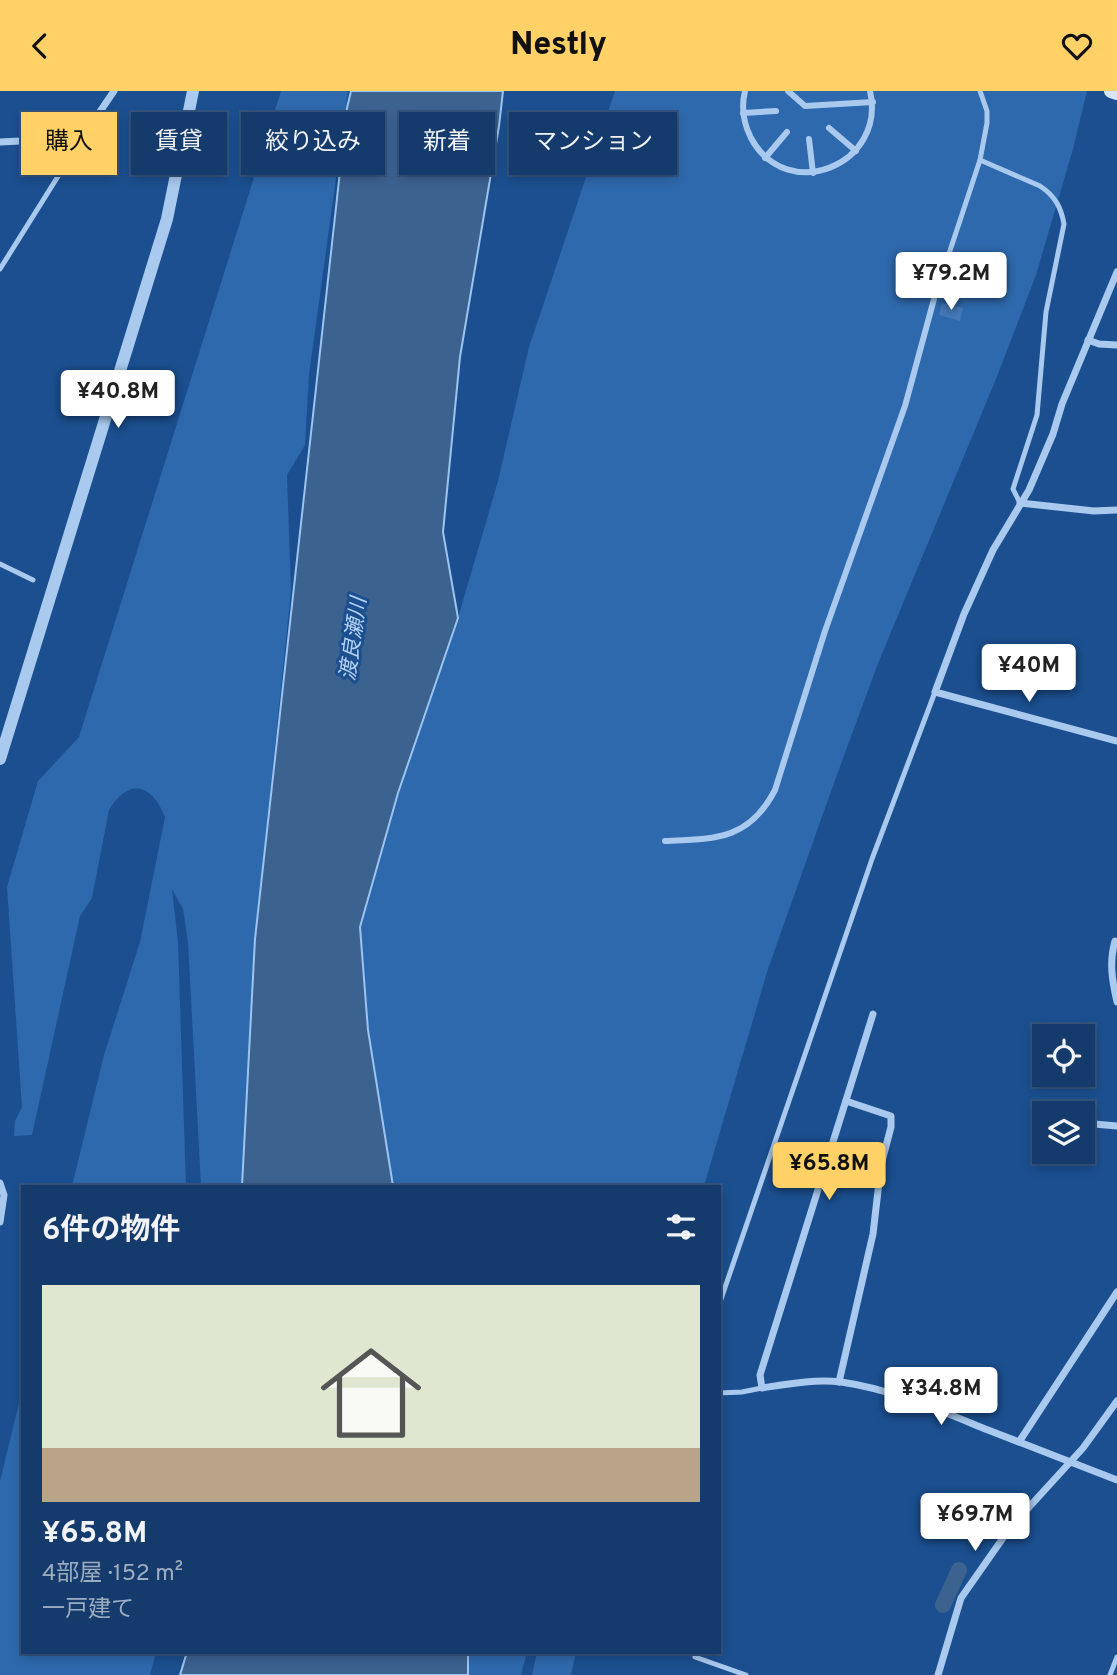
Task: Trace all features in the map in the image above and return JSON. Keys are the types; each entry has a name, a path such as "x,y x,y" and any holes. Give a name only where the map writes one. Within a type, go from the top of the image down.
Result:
{"main road":[{"path":"1111,91 1117,93"}],"street":[{"path":"100,112 114,91"},
{"path":"0,759 167,219 193,91"},
{"path":"745,91 743,113 747,129 765,158 796,171 813,173 832,168 856,151 872,120 873,102 870,91"},
{"path":"788,91 805,106 873,102"},
{"path":"743,113 776,111"},
{"path":"829,128 856,151"},
{"path":"765,158 787,132"},
{"path":"809,139 813,173"},
{"path":"0,142 21,141"},
{"path":"1117,272 1062,404 1053,435 1029,490 993,550 964,614 935,692 1117,741"},
{"path":"665,841 719,837 744,829 761,813 775,790 825,631 905,406 934,299"},
{"path":"1088,340 1117,345"},
{"path":"1020,503 1081,510 1117,510"},
{"path":"1116,939 1111,956 1111,978 1117,1002"},
{"path":"873,1014 760,1375 762,1388 804,1382 839,1382 920,1403 1117,1479"},
{"path":"839,1382 873,1234 881,1165 891,1127 891,1116 846,1101"},
{"path":"1095,1124 1117,1126"},
{"path":"0,1183 4,1195 0,1222"},
{"path":"1019,1442 1117,1292"},
{"path":"938,1675 961,1598 1010,1528 1083,1448 1117,1401"}],"lane":[{"path":"934,299 980,160 987,111 980,91"},
{"path":"980,160 1040,185 1049,192 1061,210 1063,224 1046,311 1037,415 1013,489 1020,503"},
{"path":"0,269 59,175"},
{"path":"0,564 33,580"},
{"path":"721,1299 872,859 935,692"},
{"path":"721,1393 762,1388"},
{"path":"695,1657 746,1675"},
{"path":"1110,1675 1117,1657"}],"shaded area":[{"path":"281,91 348,91 345,112 274,112"},
{"path":"615,91 1087,91 1036,275 877,666 834,783 768,969 704,1185 393,1185 368,1030 360,927 398,793 458,618 498,481 529,347 587,175 677,175 677,112 608,112"},
{"path":"255,175 336,175 309,375 305,445 287,475 291,591 255,939 242,1185 201,1185 188,942 183,909 172,889 178,942 186,1185 72,1185 104,1055 140,942 165,817 154,797 140,789 124,793 109,810 92,898 80,916 32,1135 14,1136 15,1121 22,1107 7,887 38,781 79,737"},
{"path":"21,1395 21,1654 155,1654 150,1675 0,1675 0,1481"},
{"path":"468,1654 526,1654 521,1675 468,1675"},
{"path":"537,1654 576,1654 571,1675 532,1675"}],"water":[{"name":"渡良瀬川","path":"351,91 503,91 495,150 495,112 399,112 399,175 491,175 460,357 443,532 458,618 398,793 360,927 368,1030 393,1185 242,1185 255,939 340,175 385,175 385,112 347,112"},
{"path":"186,1654 468,1654 468,1675 180,1675"}],"building":[{"path":"942,303 963,308 960,321 939,315"}],"waterway":[{"path":"943,1605 959,1570"}]}
